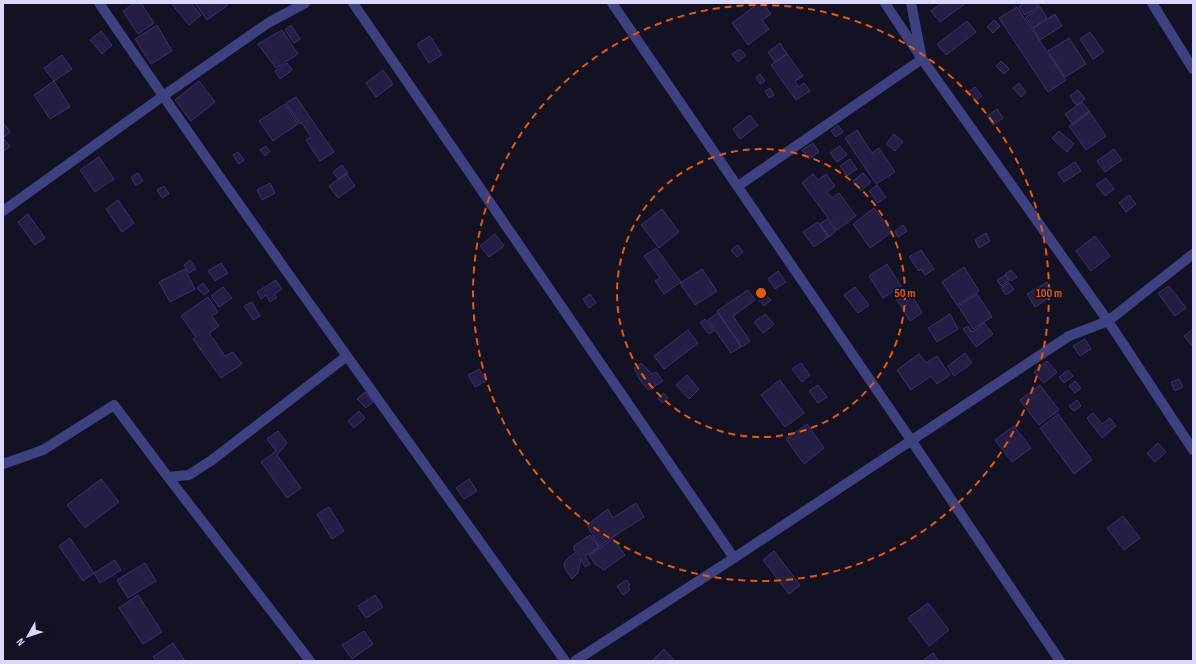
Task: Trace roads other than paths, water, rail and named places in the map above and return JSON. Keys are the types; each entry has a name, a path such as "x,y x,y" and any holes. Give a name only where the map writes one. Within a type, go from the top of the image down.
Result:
{"street":[{"path":"99,3 347,356 565,661"},
{"path":"3,212 163,96 268,23 305,3"},
{"path":"354,3 734,558"},
{"path":"612,3 911,440 1060,661"},
{"path":"885,3 922,59 1108,320 1193,450"},
{"path":"911,3 922,59"},
{"path":"1152,3 1193,69"},
{"path":"738,186 922,59"},
{"path":"575,661 734,558 1069,336 1108,320 1193,254"},
{"path":"168,478 190,475 347,356"},
{"path":"3,464 43,450 114,406 310,661"}]}
